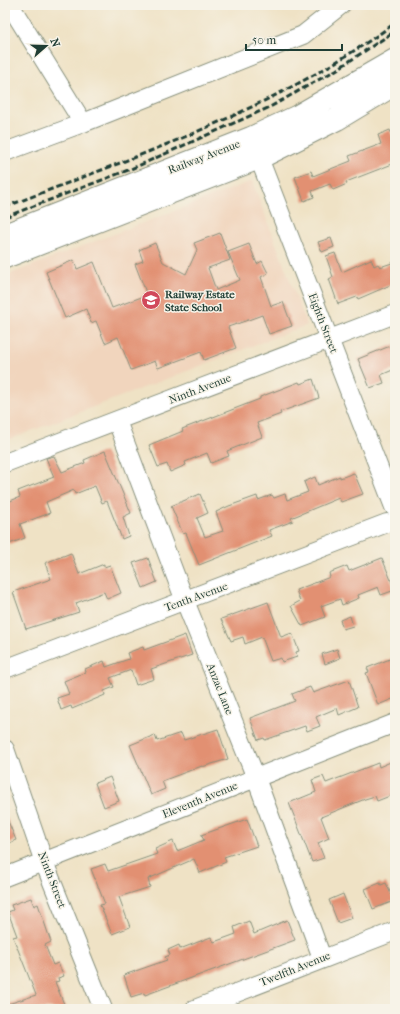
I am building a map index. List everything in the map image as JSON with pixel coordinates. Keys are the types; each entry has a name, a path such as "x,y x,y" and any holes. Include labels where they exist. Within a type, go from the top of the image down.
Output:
{"main road":[{"name":"Railway Avenue","path":"5,257 255,148 298,116 395,60"},
{"name":"Railway Avenue","path":"5,235 337,119 395,84"}],"street":[{"path":"10,5 83,123"},
{"path":"5,152 83,123 303,35 341,5"},
{"name":"Eighth Street","path":"255,148 330,340 393,517"},
{"name":"Ninth Avenue","path":"5,464 395,314"},
{"name":"Anzac Lane","path":"117,421 185,601 256,778 322,958"},
{"name":"Tenth Avenue","path":"5,669 185,601 393,517"},
{"name":"Eleventh Avenue","path":"5,877 395,723"},
{"name":"Ninth Street","path":"5,749 44,862 103,1009"},
{"name":"Twelfth Avenue","path":"195,1009 322,958 395,931"}],"shaded area":[{"name":"Railway Estate State School","path":"252,181 307,325 5,441 5,276"}],"building":[{"path":"390,130 395,142 395,163 346,182 347,184 333,190 330,184 312,191 314,197 304,201 295,177 311,171 313,176 351,161 349,156 381,144 378,135"},
{"path":"220,233 230,260 208,268 216,290 240,280 228,252 249,244 257,264 262,261 268,273 261,277 271,306 283,302 292,326 269,334 262,315 228,327 236,348 204,360 201,352 158,368 155,361 131,370 118,337 105,343 96,321 91,323 86,309 65,318 46,272 74,260 77,269 94,262 112,308 147,295 135,264 143,261 139,250 155,243 163,262 186,274 197,250 194,243"},
{"path":"331,238 334,247 322,252 318,242"},
{"path":"335,253 342,272 371,259 374,266 378,264 380,267 395,262 395,283 358,299 357,297 338,304 329,279 333,277 326,256"},
{"path":"395,344 395,369 381,375 384,383 370,388 358,359"},
{"path":"313,379 319,398 280,412 281,414 257,423 262,437 227,451 229,456 211,463 207,453 185,462 186,465 170,472 167,464 158,467 149,445 183,431 182,429 260,399 260,397 299,382 300,384"},
{"path":"105,451 131,513 123,517 129,536 122,539 107,501 102,503 95,486 75,494 74,490 46,502 50,513 20,524 25,538 9,544 5,532 5,503 20,497 18,491 54,477 46,458 54,456 62,472 85,463 84,460"},
{"path":"354,473 363,494 341,502 339,498 291,518 293,521 269,530 272,536 199,565 186,533 183,534 171,506 200,494 208,513 197,518 205,537 223,531 216,512 229,506 257,496 258,500 272,495 274,498 285,494 287,500 308,492 304,482 315,477 318,485 340,476 340,478"},
{"path":"71,553 79,574 104,564 104,567 110,565 121,593 107,599 104,592 76,603 79,612 26,629 13,592 51,579 45,563"},
{"path":"148,558 157,582 143,588 133,563"},
{"path":"382,558 395,590 381,595 378,587 358,595 359,598 342,605 340,599 321,606 325,617 302,626 291,606 300,601 296,590 330,577 329,573 347,566 349,571"},
{"path":"268,602 281,637 292,633 299,651 296,652 297,657 282,662 281,658 271,661 262,637 245,644 243,637 231,641 221,619"},
{"path":"350,616 353,626 343,629 340,620"},
{"path":"185,635 192,655 151,669 154,679 136,685 131,670 110,678 114,687 104,691 105,695 72,709 71,706 61,710 57,698 69,694 64,681 86,672 85,669 104,661 106,667 129,659 127,653 143,647 144,650"},
{"path":"337,649 340,658 325,664 322,654"},
{"path":"395,657 395,698 378,705 366,673 369,672 367,668"},
{"path":"349,680 358,707 339,715 337,708 316,717 320,726 307,731 305,726 265,740 264,738 258,740 250,718 295,701 292,694 310,687 313,693"},
{"path":"218,729 228,759 202,766 162,781 165,789 151,795 130,745 155,735 157,741 181,733 184,740"},
{"path":"395,760 395,794 377,801 375,796 365,799 321,817 329,838 318,843 324,858 312,862 289,803 316,792 312,780 323,776 326,783 378,763 379,767"},
{"path":"110,777 119,801 104,807 95,783"},
{"path":"5,814 16,840 5,845"},
{"path":"247,819 257,846 224,857 226,862 200,873 194,859 148,879 150,887 119,897 130,927 112,934 100,905 105,904 91,869 105,864 108,871 157,854 155,849 173,841 177,851 204,840 201,835"},
{"path":"380,883 381,885 386,883 394,901 373,909 365,889"},
{"path":"343,894 352,918 338,923 329,900"},
{"path":"31,898 34,906 38,904 51,942 45,945 53,965 58,963 64,976 58,978 59,981 55,982 66,1009 5,1009 5,1005 36,995 13,937 17,936 8,912 13,910 11,905"},
{"path":"287,920 295,940 145,995 144,993 131,997 124,975 167,960 165,957 170,955 168,950 179,945 180,949 211,937 214,942 236,934 234,927 249,921 254,934"}],"railway":[{"path":"5,207 156,149 255,105 303,81 350,53 395,23"},
{"path":"5,217 131,169 270,107 336,70 395,31"}],"place":[{"name":"Railway Estate State School","path":"151,300"}]}
